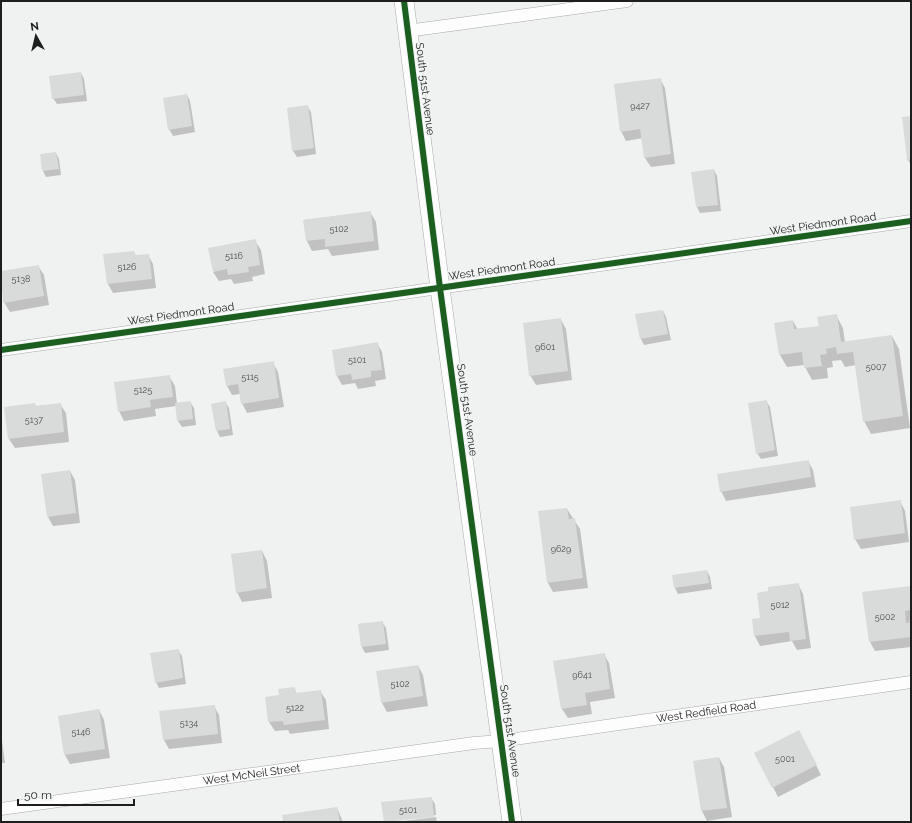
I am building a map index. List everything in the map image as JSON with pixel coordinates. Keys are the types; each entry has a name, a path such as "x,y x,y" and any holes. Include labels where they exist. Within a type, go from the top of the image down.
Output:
{"main road":[{"name":"South 51st Avenue","path":"404,1 440,288 512,822"}],"street":[{"path":"407,31 627,1"},
{"name":"West Piedmont Road","path":"1,350 911,221"},
{"name":"West Redfield Road","path":"501,741 911,682"},
{"name":"West McNeil Street","path":"1,809 474,743 501,741"}],"building":[{"path":"81,72 84,95 52,99 49,76"},
{"path":"661,78 671,154 644,158 640,129 620,132 614,84"},
{"path":"187,94 192,126 168,130 163,98"},
{"path":"308,105 314,148 292,151 287,108"},
{"path":"911,116 911,159 907,160 902,117"},
{"path":"56,152 59,169 42,171 40,154"},
{"path":"714,169 718,205 696,207 691,172"},
{"path":"371,211 374,241 325,247 325,239 306,241 303,220"},
{"path":"256,239 260,265 248,267 249,272 228,275 227,269 213,272 208,248"},
{"path":"134,251 135,255 149,254 152,279 107,284 103,254"},
{"path":"39,265 44,296 3,303 1,271"},
{"path":"663,310 668,334 640,339 635,314"},
{"path":"837,314 841,342 892,335 903,416 863,422 853,352 837,354 836,347 826,349 827,354 820,355 822,366 804,368 802,352 779,355 774,323 793,320 794,329 819,326 817,317"},
{"path":"561,318 568,371 529,376 523,323"},
{"path":"378,342 382,370 371,371 371,377 352,380 351,374 336,376 332,350"},
{"path":"274,361 279,398 241,404 238,384 226,386 223,369"},
{"path":"170,375 173,397 150,400 151,407 118,412 114,382"},
{"path":"767,400 775,450 756,454 748,403"},
{"path":"191,401 193,419 177,421 175,403"},
{"path":"226,401 230,429 216,431 211,404"},
{"path":"35,403 36,406 61,403 64,432 8,439 4,407"},
{"path":"809,460 811,477 720,492 717,474"},
{"path":"70,470 76,513 47,517 41,474"},
{"path":"901,500 905,533 854,540 850,507"},
{"path":"567,508 569,519 575,518 583,578 547,583 538,511"},
{"path":"262,550 267,588 236,593 231,554"},
{"path":"707,570 709,583 674,588 672,575"},
{"path":"799,583 806,639 790,641 789,632 754,636 752,619 760,618 757,593 768,591 768,587"},
{"path":"911,586 911,610 905,611 906,623 911,622 911,637 869,642 862,592"},
{"path":"383,621 386,644 361,647 358,624"},
{"path":"179,649 183,678 155,683 150,653"},
{"path":"605,653 610,689 585,693 587,705 561,709 553,661"},
{"path":"418,665 423,696 381,703 376,671"},
{"path":"295,687 296,693 321,690 325,720 284,725 283,721 268,722 265,697 279,695 278,689"},
{"path":"215,705 218,734 163,740 159,711"},
{"path":"99,709 105,749 64,755 58,716"},
{"path":"799,730 817,765 772,788 754,753"},
{"path":"719,757 727,808 701,811 693,761"},
{"path":"432,797 434,817 384,822 381,802"},
{"path":"337,807 340,822 283,822 282,815"}],"cycle path":[{"path":"404,1 440,288 512,822"},
{"path":"1,350 911,221"}]}
